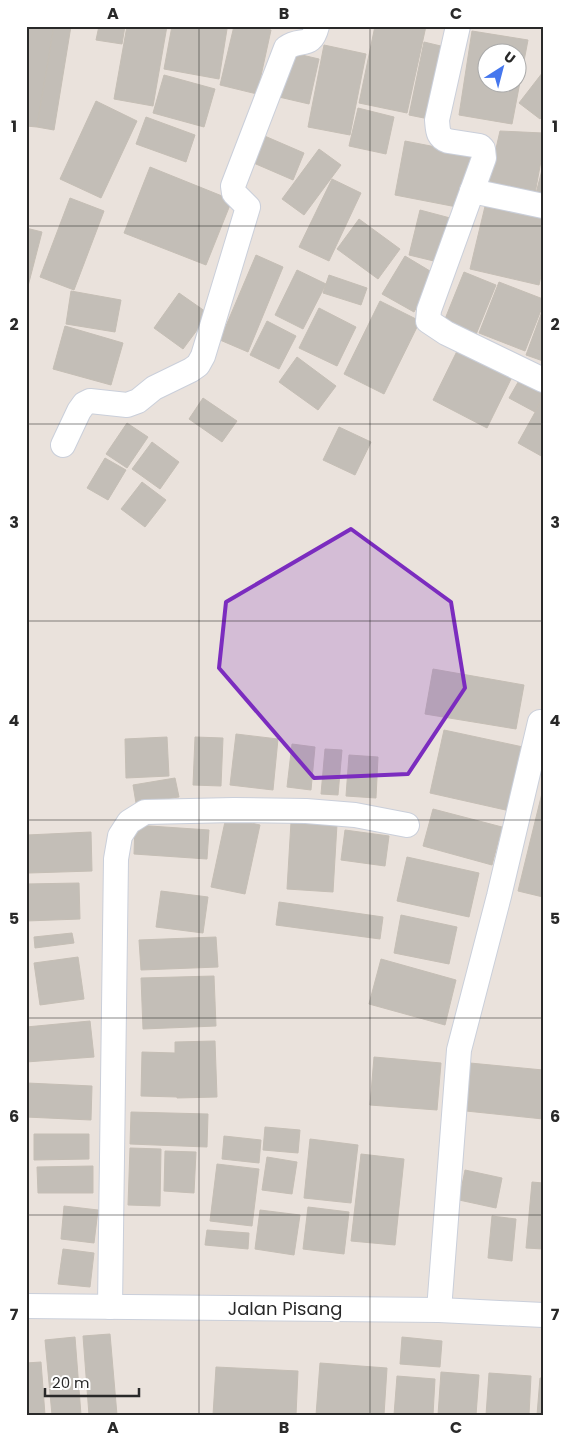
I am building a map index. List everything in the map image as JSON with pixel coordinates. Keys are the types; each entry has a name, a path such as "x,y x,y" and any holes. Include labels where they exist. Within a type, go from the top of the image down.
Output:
{"street":[{"path":"63,445 84,404 90,401 127,405 138,401 154,388 191,370 203,356 248,207 234,193 232,186 286,48 292,44 308,42 315,36 317,26"},
{"path":"458,26 437,120 439,134 443,139 480,146 483,149 484,158 428,310 428,321 446,333 543,380"},
{"path":"472,191 543,206"},
{"path":"439,1310 459,1050 499,896 540,722"},
{"path":"110,1307 116,859 120,836 129,822 145,812 306,811 355,814 407,825"},
{"name":"Jalan Pisang","path":"26,1306 439,1310 543,1315"}],"highlighted area":[{"path":"351,529 451,602 465,688 408,774 314,778 219,668 226,602"}],"building":[{"path":"26,26 54,26 37,127 26,126"},
{"path":"54,26 71,26 54,130 37,127"},
{"path":"99,26 125,26 122,44 96,40"},
{"path":"127,26 167,26 153,106 114,99"},
{"path":"172,26 215,26 227,29 219,79 164,69"},
{"path":"234,26 255,26 271,30 257,94 220,85"},
{"path":"375,26 426,26 407,113 359,103"},
{"path":"472,31 528,40 526,50 526,42 476,42 476,92 518,92 512,124 459,115"},
{"path":"424,42 445,47 429,119 409,115"},
{"path":"324,45 366,54 350,135 308,127"},
{"path":"289,52 319,59 309,104 279,97"},
{"path":"543,72 543,116 540,119 519,103"},
{"path":"164,75 215,89 204,127 153,113"},
{"path":"96,101 137,121 101,198 60,179"},
{"path":"358,108 394,117 386,154 349,146"},
{"path":"146,117 195,135 186,162 136,144"},
{"path":"500,131 543,133 543,150 534,199 487,188"},
{"path":"260,134 304,153 293,180 249,161"},
{"path":"405,141 472,154 462,208 395,195"},
{"path":"319,149 341,165 304,215 282,199"},
{"path":"543,166 543,204 534,201"},
{"path":"150,167 232,200 206,265 124,233"},
{"path":"332,179 361,193 329,261 299,247"},
{"path":"70,198 104,211 74,290 40,277"},
{"path":"487,198 543,211 543,267 539,285 470,269"},
{"path":"420,210 454,219 442,263 409,255"},
{"path":"359,219 400,249 378,279 337,249"},
{"path":"26,228 42,232 34,263 26,261"},
{"path":"256,255 283,267 248,352 220,340"},
{"path":"405,256 435,274 414,312 382,294"},
{"path":"26,261 34,263 27,290 26,290"},
{"path":"297,270 326,284 303,329 275,315"},
{"path":"464,272 496,285 475,337 443,324"},
{"path":"329,275 367,288 361,305 323,293"},
{"path":"499,282 543,299 543,305 525,351 479,333"},
{"path":"71,291 121,300 115,332 66,324"},
{"path":"179,293 209,314 183,349 154,328"},
{"path":"380,301 420,321 384,394 344,374"},
{"path":"319,308 356,327 337,366 299,348"},
{"path":"543,309 543,361 526,355"},
{"path":"267,321 296,336 279,369 250,355"},
{"path":"65,326 123,343 111,385 53,369"},
{"path":"460,345 514,373 487,428 433,400"},
{"path":"297,357 336,386 318,410 279,382"},
{"path":"521,377 543,390 543,398 535,412 509,398"},
{"path":"203,398 237,421 222,442 189,419"},
{"path":"543,398 543,457 518,443"},
{"path":"127,423 148,437 127,468 106,454"},
{"path":"339,427 371,442 355,475 323,460"},
{"path":"152,442 179,462 160,489 132,469"},
{"path":"105,458 126,470 108,500 87,488"},
{"path":"142,482 166,500 145,527 121,509"},
{"path":"433,669 524,685 516,729 425,714"},
{"path":"444,730 523,747 510,811 430,793"},
{"path":"236,734 278,739 273,790 230,785"},
{"path":"167,737 169,776 126,778 125,739"},
{"path":"195,737 223,738 221,786 193,785"},
{"path":"292,744 315,747 311,790 287,787"},
{"path":"325,749 342,750 338,795 321,794"},
{"path":"349,755 378,757 376,798 346,796"},
{"path":"175,778 179,797 136,803 133,785"},
{"path":"543,789 543,897 518,891"},
{"path":"433,809 502,827 492,865 423,846"},
{"path":"226,817 260,825 245,894 211,887"},
{"path":"291,822 337,824 333,892 287,889"},
{"path":"135,825 209,830 207,859 134,854"},
{"path":"345,830 389,836 385,866 341,860"},
{"path":"91,832 92,871 29,873 27,835"},
{"path":"407,857 479,873 469,917 397,901"},
{"path":"79,883 80,919 26,921 26,884"},
{"path":"161,891 208,897 203,933 156,927"},
{"path":"279,902 383,917 380,939 276,925"},
{"path":"401,915 457,927 449,964 394,953"},
{"path":"72,933 74,943 35,948 34,937"},
{"path":"216,937 218,967 141,970 139,940"},
{"path":"78,957 84,999 40,1005 34,963"},
{"path":"381,959 456,980 445,1025 369,1004"},
{"path":"214,976 216,1026 143,1029 141,978"},
{"path":"90,1021 94,1057 26,1062 26,1027"},
{"path":"215,1041 217,1097 177,1098 141,1096 142,1052 175,1053 175,1042"},
{"path":"374,1057 441,1063 437,1110 370,1105"},
{"path":"470,1063 543,1070 543,1119 466,1111"},
{"path":"27,1083 92,1086 91,1120 26,1117"},
{"path":"131,1112 208,1114 207,1147 130,1144"},
{"path":"265,1127 300,1130 298,1153 263,1150"},
{"path":"34,1134 89,1134 89,1159 34,1160"},
{"path":"224,1136 261,1140 259,1163 222,1159"},
{"path":"310,1139 358,1145 351,1203 304,1198"},
{"path":"130,1148 161,1149 160,1206 128,1205"},
{"path":"165,1151 196,1152 194,1193 164,1191"},
{"path":"361,1154 404,1159 395,1245 351,1241"},
{"path":"267,1157 297,1162 292,1194 262,1190"},
{"path":"217,1164 259,1169 252,1226 210,1221"},
{"path":"93,1166 93,1193 38,1193 37,1167"},
{"path":"465,1170 502,1178 496,1208 459,1200"},
{"path":"532,1182 543,1183 543,1249 526,1248"},
{"path":"64,1206 98,1210 94,1243 61,1239"},
{"path":"308,1207 349,1212 344,1254 303,1249"},
{"path":"260,1210 300,1215 294,1255 255,1249"},
{"path":"492,1216 516,1219 512,1261 488,1258"},
{"path":"207,1230 249,1233 248,1249 205,1245"},
{"path":"63,1249 94,1253 90,1287 58,1284"},
{"path":"110,1334 117,1415 89,1415 83,1336"},
{"path":"75,1337 81,1415 52,1415 45,1340"},
{"path":"402,1337 442,1341 440,1367 400,1364"},
{"path":"41,1362 45,1415 26,1415 26,1363"},
{"path":"320,1363 387,1368 384,1415 316,1415"},
{"path":"216,1367 298,1371 296,1415 213,1415"},
{"path":"441,1372 479,1375 476,1415 438,1415"},
{"path":"489,1373 531,1376 529,1415 486,1415"},
{"path":"397,1376 435,1379 433,1415 394,1415"},
{"path":"540,1378 543,1378 543,1415 537,1415"}]}
